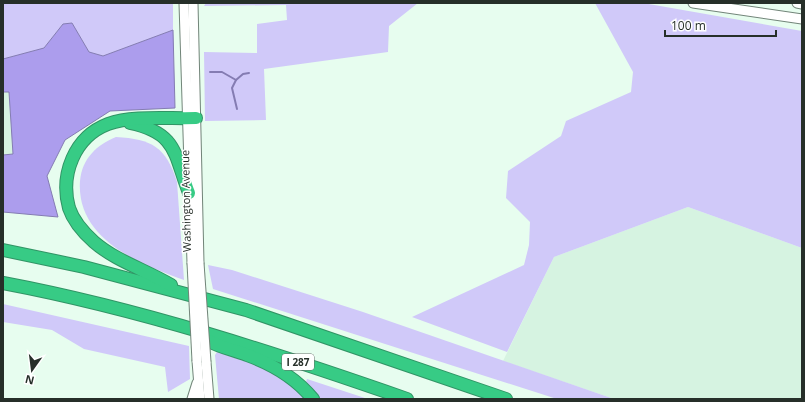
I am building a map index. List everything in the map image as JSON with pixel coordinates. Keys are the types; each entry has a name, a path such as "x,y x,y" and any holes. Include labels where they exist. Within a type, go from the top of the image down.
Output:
{"highway":[{"path":"181,292 155,276 104,250 83,231 69,209 66,183 68,168 73,156 81,144 96,131 108,124 138,119 191,118"},
{"path":"122,122 140,125 152,130 171,145 181,165 189,193"},
{"path":"3,250 84,267 181,292 311,331 506,399"},
{"name":"I 287","path":"3,283 125,310 189,328 243,344 407,399"},
{"path":"189,328 214,344 248,355 280,370 300,384 313,399"}],"main road":[{"name":"Washington Avenue","path":"193,3 194,56 189,193 201,362 209,399"},
{"path":"194,56 200,3"},
{"path":"694,3 802,20"},
{"path":"797,3 802,4"},
{"name":"Washington Avenue","path":"183,5 191,118 195,263"},
{"name":"Washington Avenue","path":"200,399 199,376 201,362"},
{"path":"192,399 199,376"}],"shaded area":[{"path":"3,3 173,3 173,30 103,56 89,52 72,23 63,24 44,48 3,59"},
{"path":"206,3 418,3 389,26 388,52 264,69 266,120 205,121 204,52 257,53 257,24 287,20 286,5 204,6"},
{"path":"595,3 643,3 802,31 802,248 688,207 554,257 507,352 412,317 524,265 529,245 530,222 506,198 508,171 561,136 566,121 631,92 633,72"},
{"path":"72,23 89,52 103,56 173,30 175,108 110,111 65,140 47,176 58,217 3,212 3,155 13,154 9,92 3,92 3,59 44,48 63,24"},
{"path":"3,92 9,92 13,154 3,155"},
{"path":"116,137 139,140 156,147 168,160 173,170 177,182 184,280 166,274 130,257 99,234 88,219 81,201 81,173 87,159 92,153 109,140"},
{"path":"688,207 802,248 802,399 614,399 503,361 554,257"},
{"path":"208,265 232,270 363,312 614,399 557,399 213,289"},
{"path":"3,304 189,346 190,379 168,392 165,367 84,349 52,330 3,322"},
{"path":"217,352 243,360 275,375 306,399 219,399 215,355"},
{"path":"307,379 368,399 317,399 306,382"}],"waterway":[{"path":"210,72 222,72 236,80 243,74 249,73"},
{"path":"236,80 232,88 237,109"}]}
